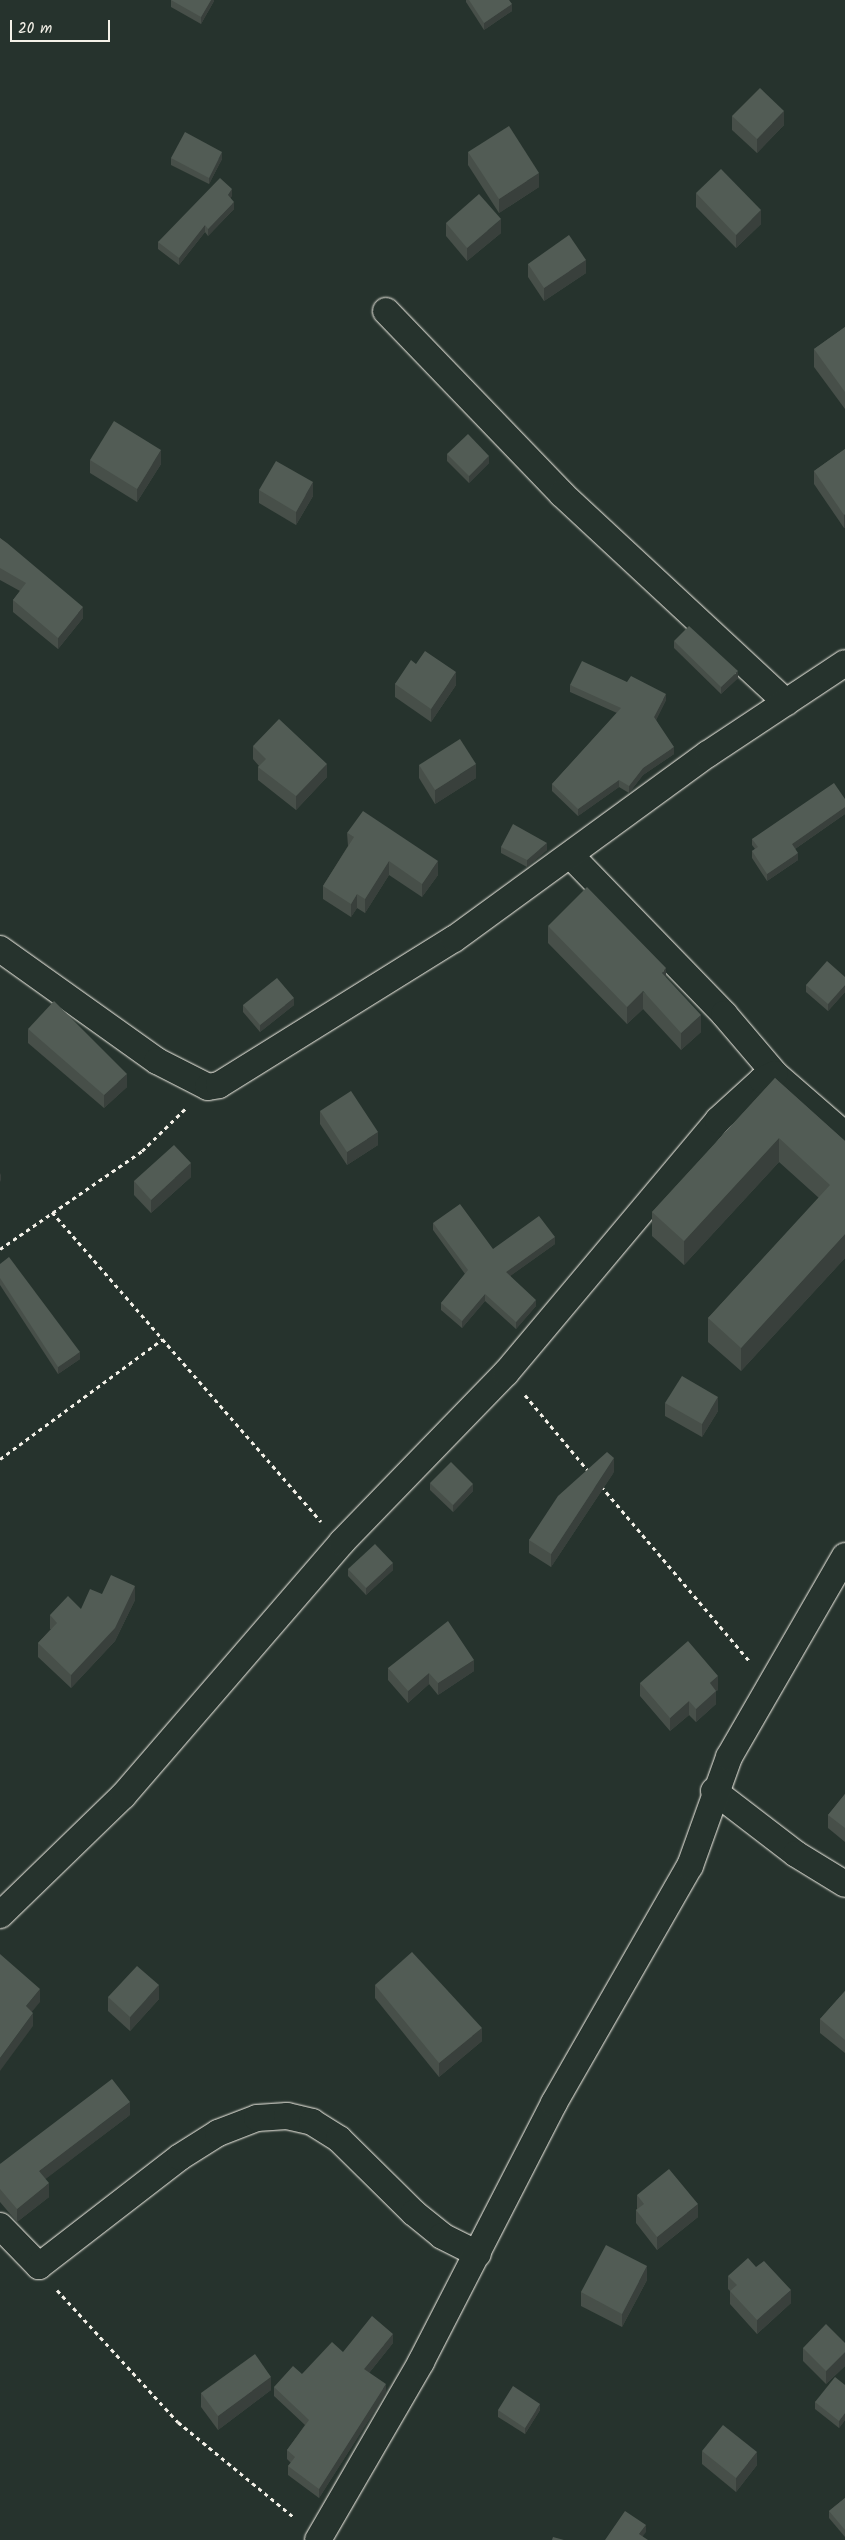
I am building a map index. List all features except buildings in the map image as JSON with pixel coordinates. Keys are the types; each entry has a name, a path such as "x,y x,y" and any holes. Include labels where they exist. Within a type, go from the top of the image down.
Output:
{"street":[{"path":"386,312 562,494 786,702"},
{"path":"0,949 150,1056 208,1087 229,1079 454,939 572,857 708,754 845,663"},
{"path":"572,857 775,1074 845,1134"},
{"path":"0,1915 123,1796 342,1542 506,1373 718,1120 762,1080 775,1074"},
{"path":"319,2538 478,2254 559,2095 690,1866 714,1790 768,1683 845,1556"},
{"path":"714,1790 796,1854 845,1884"},
{"path":"0,2226 39,2266 180,2156 218,2133 257,2118 287,2116 312,2122 339,2139 414,2213 442,2236 478,2254"}],"path":[{"path":"0,1249 142,1151 208,1087"},
{"path":"52,1212 163,1338 305,1506 342,1542"},
{"path":"0,1458 163,1338"},
{"path":"506,1373 768,1683"},
{"path":"39,2266 72,2310 178,2422 270,2501 319,2538"}]}
